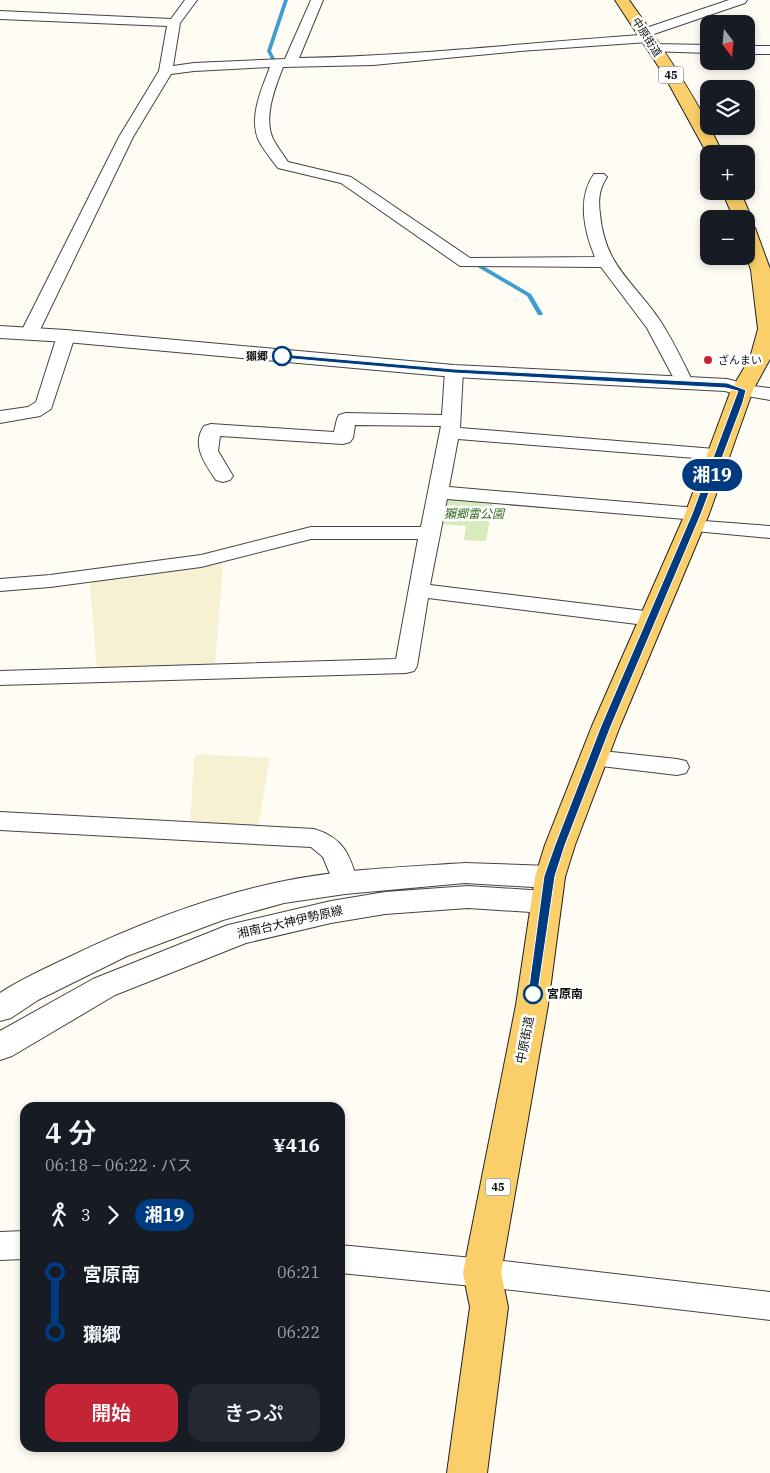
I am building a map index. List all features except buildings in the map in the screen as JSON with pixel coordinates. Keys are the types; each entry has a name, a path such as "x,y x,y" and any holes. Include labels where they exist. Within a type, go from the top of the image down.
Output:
{"main road":[{"name":"中原街道","path":"622,0 649,40 704,130 711,145"},
{"name":"中原街道","path":"467,1473 489,1307 482,1273 532,1005 548,889 593,758 694,520 720,454 742,390 760,358 768,329 766,270 755,247"}],"street":[{"path":"57,16 59,0"},
{"path":"29,334 126,137 166,71 174,23 191,0"},
{"path":"317,0 267,94 263,114 264,135 283,165 346,180 466,264 604,262"},
{"path":"649,40 741,0"},
{"path":"0,15 57,16 174,23"},
{"path":"166,71 194,67 373,61 520,47 649,40 700,48"},
{"path":"755,50 770,50"},
{"path":"599,177 591,188 592,228 604,262 651,321 686,384"},
{"path":"0,332 66,336 454,371 727,385 742,390 770,394"},
{"path":"0,417 33,412 44,405 66,336"},
{"path":"0,678 406,666 418,590 451,427 454,371"},
{"path":"223,476 208,451 211,430 343,438 346,418 720,454"},
{"path":"438,492 694,520 770,532"},
{"path":"0,585 42,582 200,561 311,533 429,533"},
{"path":"418,590 653,619"},
{"path":"593,758 677,766"},
{"path":"0,821 314,838 324,841 332,847 338,858 344,883"},
{"path":"0,1009 27,991 116,948 214,911 284,892 344,883 465,873 548,889"},
{"name":"湘南台大神伊勢原線","path":"0,1047 104,987 239,933 331,912 386,903 548,889"},
{"path":"0,1246 20,1245"},
{"path":"345,1259 770,1306"}],"shaded area":[{"path":"220,561 223,568 215,663 212,665 97,670 90,585 93,580 181,570"},
{"path":"197,754 270,758 258,826 190,824 194,759"}],"green space":[{"name":"獺郷雷公園","path":"454,499 493,502 486,541 464,540 466,526 439,524 443,502"}],"waterway":[{"path":"273,59 269,51 286,0"},
{"path":"471,261 529,295 540,314"}],"bus line":[{"name":"湘19","path":"282,356 454,371 727,385 742,390 740,402 696,514 606,726 560,845 550,876 533,994"}],"place":[{"name":"獺郷","path":"282,356"},
{"name":"ざんまい","path":"708,360"},
{"name":"宮原南","path":"533,994"}]}
